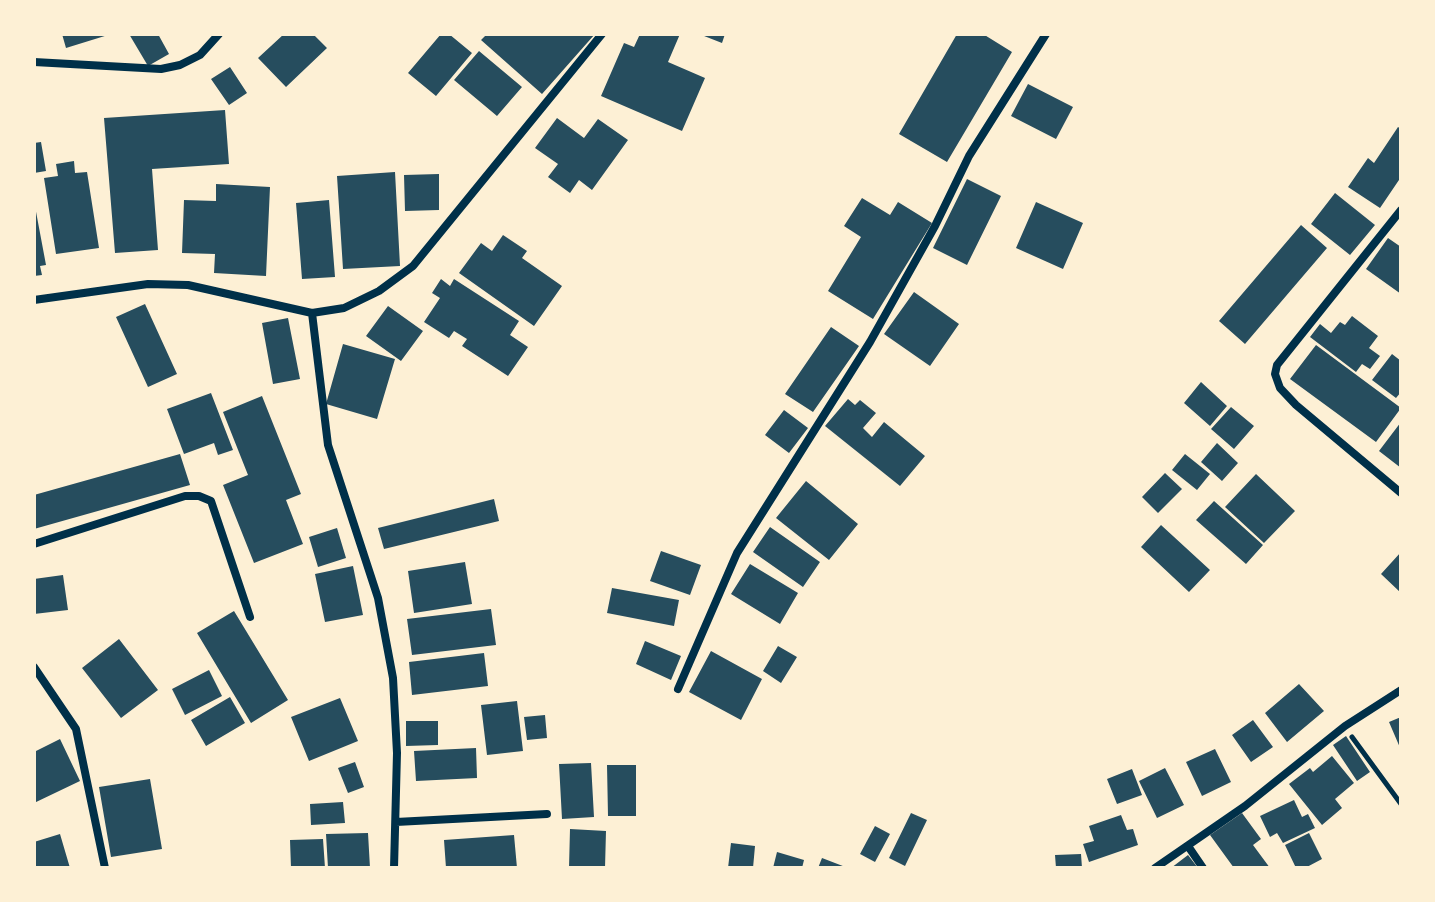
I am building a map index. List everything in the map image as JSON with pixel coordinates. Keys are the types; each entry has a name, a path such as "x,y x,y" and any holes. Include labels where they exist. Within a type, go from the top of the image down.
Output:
{"street":[{"path":"34,62 161,69 180,65 200,55 219,34"},
{"path":"34,300 148,284 188,285 312,313 344,308 379,291 413,266 602,34"},
{"path":"678,689 737,553 870,342 935,226 969,156 1046,34"},
{"path":"1401,210 1277,365 1275,374 1280,388 1351,453 1401,493"},
{"path":"312,313 328,445 378,598 393,678 397,738 394,868"},
{"path":"34,544 185,496 199,496 211,501 250,617"},
{"path":"34,667 76,729 105,868"},
{"path":"1155,868 1245,806 1345,726 1401,690"},
{"path":"396,822 547,814"},
{"path":"1188,846 1203,868"}],"path":[{"path":"1345,726 1401,804"}],"building":[{"path":"62,34 108,34 108,35 66,48"},
{"path":"129,34 158,34 169,54 148,66"},
{"path":"284,34 313,34 327,48 286,87 258,58"},
{"path":"441,34 449,34 472,53 436,96 408,73"},
{"path":"487,34 595,34 542,94 481,40"},
{"path":"640,34 680,34 668,62 705,78 682,131 601,96 624,43 634,47"},
{"path":"699,34 725,34 722,43"},
{"path":"957,34 983,34 1012,52 947,162 899,134"},
{"path":"479,51 522,87 497,116 454,80"},
{"path":"230,67 247,93 229,105 211,79"},
{"path":"1028,84 1073,107 1056,139 1011,116"},
{"path":"225,110 229,164 152,169 158,250 115,253 104,118"},
{"path":"557,118 584,138 598,119 628,140 592,190 579,180 570,193 548,177 558,164 535,148"},
{"path":"1398,127 1401,129 1401,177 1380,208 1348,187 1368,158 1374,163"},
{"path":"41,142 46,171 34,173 34,143"},
{"path":"74,161 75,173 87,172 99,248 56,254 44,178 58,176 56,164"},
{"path":"395,172 400,266 343,269 337,176"},
{"path":"439,174 439,210 405,211 404,175"},
{"path":"967,179 1001,196 967,265 933,248"},
{"path":"216,184 270,187 266,276 214,273 215,254 182,253 184,200 216,201"},
{"path":"1335,193 1375,225 1350,255 1311,224"},
{"path":"862,198 890,215 898,202 932,223 873,319 828,291 861,237 844,226"},
{"path":"329,200 335,277 302,279 296,203"},
{"path":"34,201 46,265 40,266 42,275 34,276"},
{"path":"1036,202 1083,223 1063,269 1016,248"},
{"path":"1301,225 1327,248 1245,344 1219,321"},
{"path":"503,235 527,251 522,258 562,286 534,326 459,273 481,243 492,251"},
{"path":"1388,238 1401,247 1401,294 1366,269"},
{"path":"441,279 450,286 454,279 519,321 510,335 528,347 508,376 462,346 467,339 454,331 449,338 424,322 440,298 432,293"},
{"path":"914,292 959,324 930,366 884,334"},
{"path":"145,304 177,374 148,387 116,317"},
{"path":"388,306 423,331 401,361 366,336"},
{"path":"1352,316 1378,336 1369,348 1380,356 1370,369 1362,364 1356,372 1310,337 1320,324 1331,333 1340,322 1345,325"},
{"path":"288,318 300,379 273,384 262,323"},
{"path":"831,327 859,346 813,412 785,394"},
{"path":"343,344 395,359 377,419 326,404"},
{"path":"1316,345 1401,408 1376,442 1290,379"},
{"path":"1392,354 1401,361 1401,392 1396,398 1372,380"},
{"path":"1201,382 1227,406 1210,426 1184,403"},
{"path":"211,393 233,450 218,455 214,443 184,454 167,409"},
{"path":"262,396 301,494 286,500 303,544 254,563 223,485 248,475 223,412"},
{"path":"848,399 855,405 860,400 876,413 863,428 872,437 884,422 925,456 900,486 825,426"},
{"path":"1231,407 1254,426 1234,449 1211,429"},
{"path":"784,410 808,428 789,453 765,435"},
{"path":"1401,422 1401,468 1379,451"},
{"path":"1217,443 1238,463 1222,481 1201,462"},
{"path":"180,454 190,485 34,529 34,495"},
{"path":"1185,454 1210,474 1197,490 1172,470"},
{"path":"1165,473 1182,489 1158,513 1142,497"},
{"path":"1256,474 1295,511 1264,543 1225,507"},
{"path":"806,481 858,524 829,560 776,518"},
{"path":"494,499 499,521 384,549 378,528"},
{"path":"1214,501 1263,545 1246,564 1196,520"},
{"path":"1161,525 1210,570 1189,592 1141,547"},
{"path":"770,527 820,562 803,587 753,552"},
{"path":"337,528 346,558 318,567 309,537"},
{"path":"661,551 701,565 690,595 650,581"},
{"path":"1401,552 1401,593 1381,574"},
{"path":"465,562 472,604 414,613 408,571"},
{"path":"750,564 798,593 780,624 731,594"},
{"path":"353,566 363,615 325,622 315,574"},
{"path":"63,575 68,610 34,614 34,579"},
{"path":"612,588 679,600 674,626 607,613"},
{"path":"491,609 496,645 412,655 407,619"},
{"path":"234,611 288,700 251,723 197,633"},
{"path":"119,639 158,690 121,718 82,668"},
{"path":"645,641 681,656 671,680 636,664"},
{"path":"778,646 797,657 781,683 763,671"},
{"path":"711,651 762,679 741,720 689,692"},
{"path":"484,653 488,686 412,695 409,662"},
{"path":"209,670 222,696 185,715 172,689"},
{"path":"1299,684 1324,711 1287,742 1265,713"},
{"path":"230,697 245,723 206,746 191,720"},
{"path":"340,698 358,741 309,761 291,717"},
{"path":"517,701 523,751 487,755 481,705"},
{"path":"545,715 547,738 527,740 524,717"},
{"path":"1401,717 1401,750 1389,722"},
{"path":"1253,720 1273,747 1251,762 1232,735"},
{"path":"406,721 438,721 438,745 406,746"},
{"path":"1346,736 1370,772 1357,781 1333,745"},
{"path":"60,739 80,781 34,803 34,752"},
{"path":"476,748 477,778 416,781 414,751"},
{"path":"1215,749 1231,782 1202,796 1186,762"},
{"path":"1332,756 1354,783 1335,799 1342,808 1322,825 1289,784 1310,768 1313,772"},
{"path":"355,762 364,787 348,793 338,768"},
{"path":"591,763 594,817 562,819 559,764"},
{"path":"607,765 636,765 636,816 608,816"},
{"path":"1165,768 1184,805 1157,818 1139,781"},
{"path":"1132,769 1142,795 1117,804 1107,779"},
{"path":"150,779 162,849 111,857 99,787"},
{"path":"1294,800 1302,817 1308,814 1315,828 1283,843 1277,833 1270,837 1260,816"},
{"path":"343,802 345,823 311,825 310,804"},
{"path":"911,813 927,820 905,866 889,858"},
{"path":"1242,813 1261,839 1253,845 1270,868 1234,868 1210,835"},
{"path":"1121,815 1127,830 1133,829 1138,845 1089,862 1083,844 1094,841 1089,826"},
{"path":"875,826 890,834 875,862 860,854"},
{"path":"570,829 606,831 605,868 569,868"},
{"path":"368,833 370,868 328,868 326,834"},
{"path":"1309,833 1322,859 1305,868 1296,868 1285,845"},
{"path":"60,834 70,868 34,868 34,842"},
{"path":"514,835 517,868 446,868 444,840"},
{"path":"323,839 325,868 291,868 290,840"},
{"path":"731,843 755,846 753,868 728,868"},
{"path":"777,852 804,860 802,868 773,868"},
{"path":"1081,854 1082,868 1056,868 1055,855"},
{"path":"1188,855 1198,868 1171,868"},
{"path":"822,858 848,868 818,868"}]}
